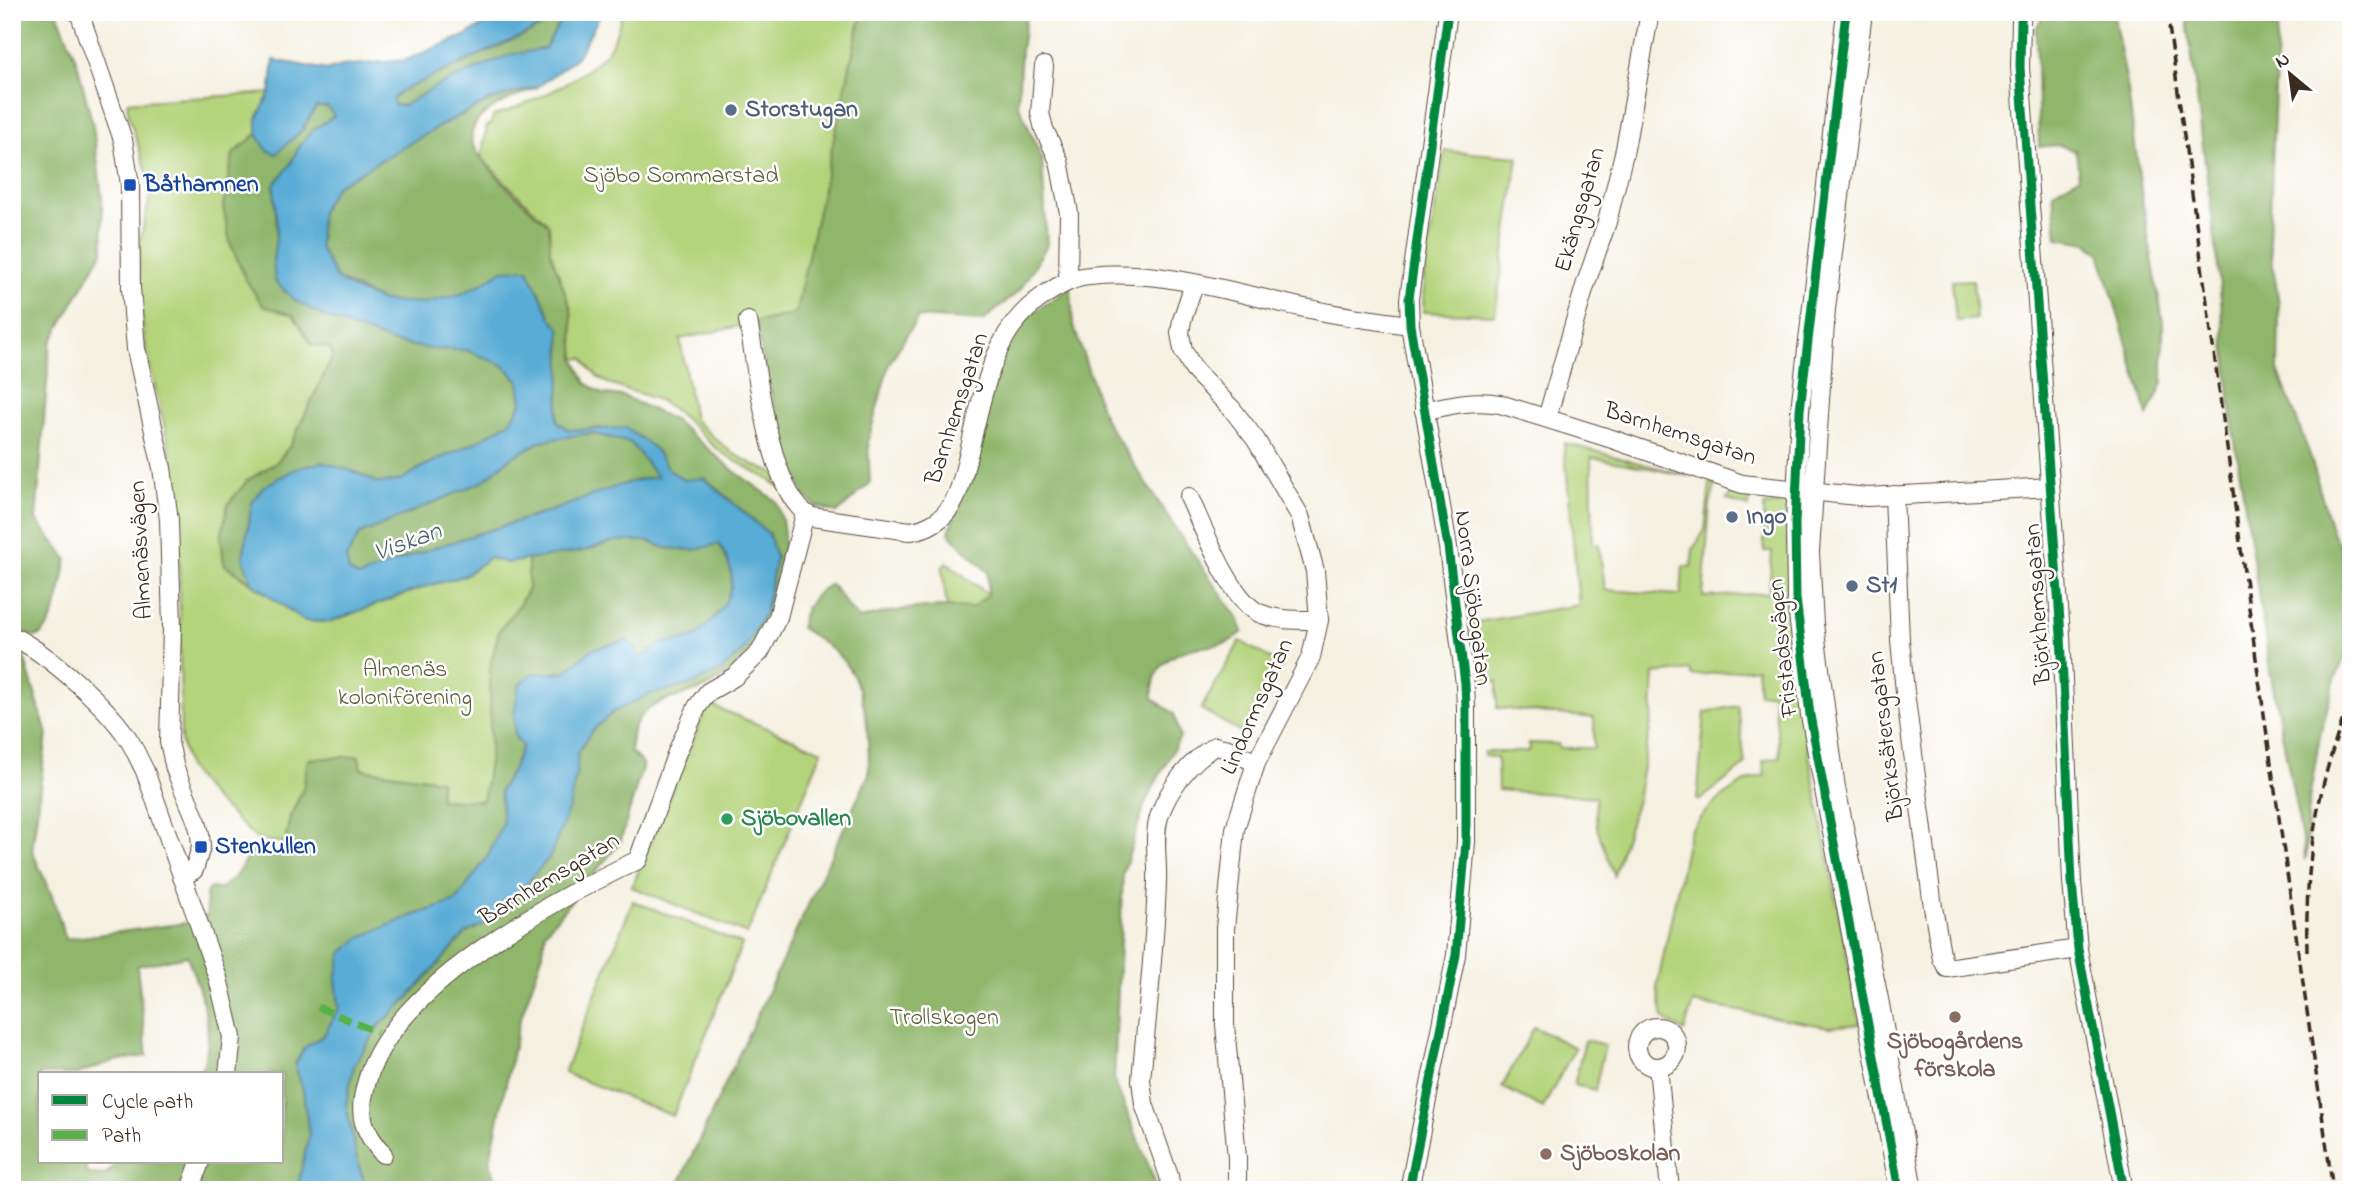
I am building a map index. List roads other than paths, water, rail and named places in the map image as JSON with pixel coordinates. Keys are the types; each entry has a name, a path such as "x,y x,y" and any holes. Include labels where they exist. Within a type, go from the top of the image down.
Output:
{"street":[{"name":"Almenäsvägen","path":"79,12 119,129 130,185 131,288 136,349 162,468 169,520 172,627 170,755 197,822 201,846 194,870 182,877"},
{"name":"Norra Sjöbogatan","path":"1409,1190 1456,955 1466,842 1465,684 1448,547 1410,325 1411,273 1429,165 1448,12"},
{"name":"Ekängsgatan","path":"1548,418 1585,286 1607,222 1625,149 1650,12"},
{"name":"Fristadsvägen","path":"1846,12 1806,353 1805,491 1814,624 1836,788 1880,1004 1913,1190"},
{"name":"Fristadsvägen","path":"1863,12 1805,491 1794,557 1796,598 1810,715 1899,1190"},
{"name":"Björkhemsgatan","path":"2023,12 2020,70 2061,635 2071,882 2078,949 2124,1190"},
{"path":"1044,66 1040,113 1044,129 1059,161 1069,213 1066,268 1068,281"},
{"name":"Barnhemsgatan","path":"383,1154 373,1142 364,1123 361,1108 371,1067 380,1048 396,1027 425,996 457,968 506,933 558,900 638,860 677,752 697,707 708,692 734,677 760,652 778,617 805,514 867,527 910,531 919,530 940,519 953,503 960,486 979,410 1000,346 1023,313 1038,300 1068,281 1089,276 1147,276 1246,294 1314,310 1410,325"},
{"name":"Lindormsgatan","path":"1194,285 1182,320 1180,334 1183,350 1194,370 1232,409 1256,440 1300,516 1315,571 1319,620 1311,657 1256,763 1235,829 1225,929 1225,1025 1237,1157 1237,1190"},
{"path":"748,321 768,434 793,502 805,514"},
{"name":"Barnhemsgatan","path":"1424,411 1487,401 1548,418 1742,484 1867,497 2050,487"},
{"name":"Björksätersgatan","path":"1894,495 1905,692 1942,959 1947,968 2078,949"},
{"path":"1189,497 1234,590 1245,604 1271,617 1319,620"},
{"path":"12,636 50,660 105,711 129,739 145,771 215,969 228,1015 232,1037 229,1072"},
{"path":"1171,1190 1169,1176 1144,1104 1141,1080 1157,881 1156,838 1159,817 1173,788 1199,755 1215,746 1228,749 1256,763"},
{"path":"1658,1067 1670,1190"},
{"path":"190,1190 199,1164"}],"water":[{"path":"507,12 550,12 545,24 532,31 401,91 393,99 394,105 403,106 435,87 509,55 545,48 566,12 602,12 577,57 539,86 491,100 336,186 321,211 319,246 336,278 353,289 382,301 424,303 461,294 502,270 528,269 551,318 560,328 561,371 557,421 569,430 626,428 654,448 669,470 684,480 704,478 769,534 776,558 765,612 745,649 722,670 694,684 650,694 613,712 592,731 578,752 569,808 550,857 495,919 466,933 379,1026 354,1066 346,1104 357,1160 367,1190 297,1190 309,1135 303,1090 295,1065 304,1048 324,1035 339,1008 336,979 342,953 360,937 456,901 488,856 503,822 500,790 513,769 522,746 515,737 514,715 519,685 533,673 564,673 592,649 628,640 640,656 647,655 658,646 696,636 719,611 730,593 729,565 719,544 694,550 666,548 648,541 615,541 583,551 507,563 489,558 464,576 427,586 329,622 305,621 252,582 243,558 252,503 263,487 295,469 322,462 355,472 378,483 399,481 510,422 522,403 519,381 503,365 466,350 432,349 392,342 327,318 294,300 275,281 273,261 277,230 274,185 313,130 334,116 328,107 316,107 301,131 276,154 267,150 257,134 257,119 270,93 274,60 328,70 342,66 406,60 464,36","holes":["591,433 631,443 657,477 617,486 551,511 430,549 359,577 349,571 346,558 360,534 482,482 510,458 541,441"]}],"railway":[{"path":"2167,12 2258,673 2333,1190"},
{"path":"2307,951 2308,885 2316,822 2330,761 2351,698"}],"place":[{"name":"Storstugan","path":"731,110"},
{"name":"Båthamnen","path":"130,185"},
{"name":"Ingo","path":"1732,517"},
{"name":"St1","path":"1852,586"},
{"name":"Sjöbovallen","path":"727,819"},
{"name":"Stenkullen","path":"201,847"},
{"name":"Sjöbogårdens förskola","path":"1955,1017"},
{"name":"Sjöboskolan","path":"1546,1154"}],"park label":[{"name":"Sjöbo Sommarstad","path":"681,176"},
{"name":"Almenäs koloniförening","path":"405,684"},
{"name":"Trollskogen","path":"944,1018"}],"water label":[{"name":"Viskan","path":"408,543"}]}
